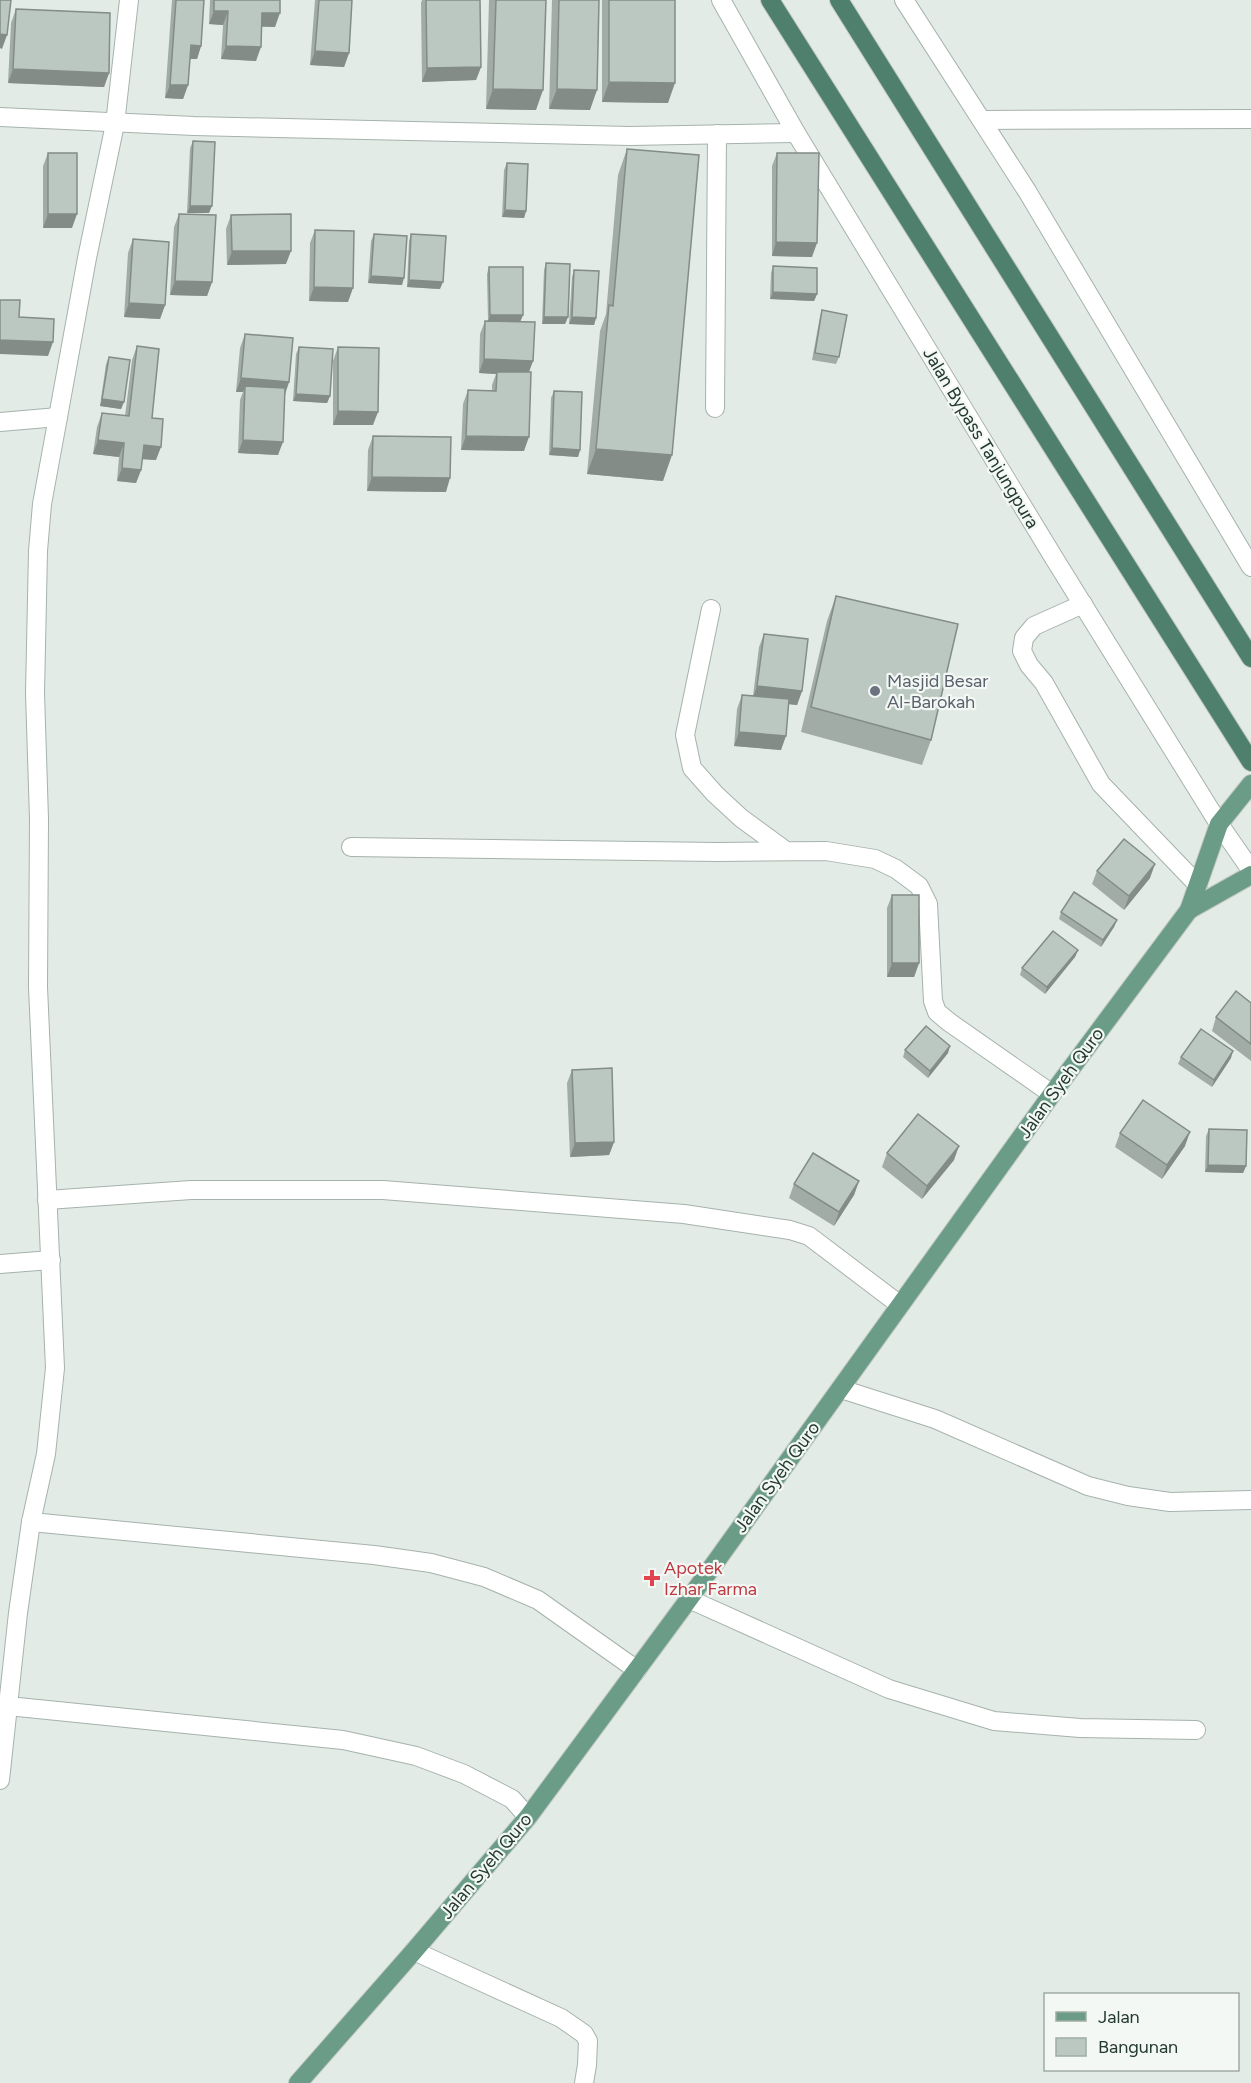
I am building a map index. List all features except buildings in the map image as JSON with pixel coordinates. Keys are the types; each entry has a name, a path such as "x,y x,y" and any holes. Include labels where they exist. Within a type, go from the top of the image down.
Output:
{"highway":[{"path":"770,0 1251,762"},
{"path":"839,0 1251,658"}],"main road":[{"name":"Jalan Syeh Quro","path":"298,2083 528,1817 689,1599 1052,1094 1189,910 1218,824 1251,784"},
{"name":"Jalan Syeh Quro","path":"1189,910 1251,875"}],"street":[{"path":"0,1780 31,1522 46,1454 55,1368 38,987 39,819 35,693 38,551 42,504 87,258 115,124 129,0"},
{"name":"Jalan Bypass Tanjungpura","path":"721,0 796,133 1218,824 1251,870"},
{"path":"904,0 1028,190 1251,567"},
{"path":"0,117 115,124 630,136 796,133"},
{"path":"982,120 1251,119"},
{"path":"715,408 717,134"},
{"path":"0,422 58,417"},
{"path":"1083,604 1034,626 1024,638 1022,651 1029,665 1044,683 1101,784 1197,885"},
{"path":"711,609 685,735 692,768 741,818 786,851"},
{"path":"351,847 826,851 875,859 896,869 919,886 928,904 933,1001 937,1012 1052,1094"},
{"path":"47,1200 191,1190 383,1190 684,1214 790,1230 809,1236 900,1305"},
{"path":"0,1264 51,1260"},
{"path":"841,1389 935,1419 1088,1486 1128,1496 1170,1502 1251,1500"},
{"path":"31,1522 374,1555 431,1563 484,1577 538,1600 636,1670"},
{"path":"689,1599 889,1689 994,1721 1080,1728 1196,1730"},
{"path":"8,1706 343,1740 416,1756 464,1774 512,1799 528,1817"},
{"path":"414,1951 572,2024 588,2040 588,2065 584,2083"}],"place":[{"name":"Masjid Besar Al-Barokah","path":"875,691"},
{"name":"Apotek Izhar Farma","path":"652,1578"}]}
